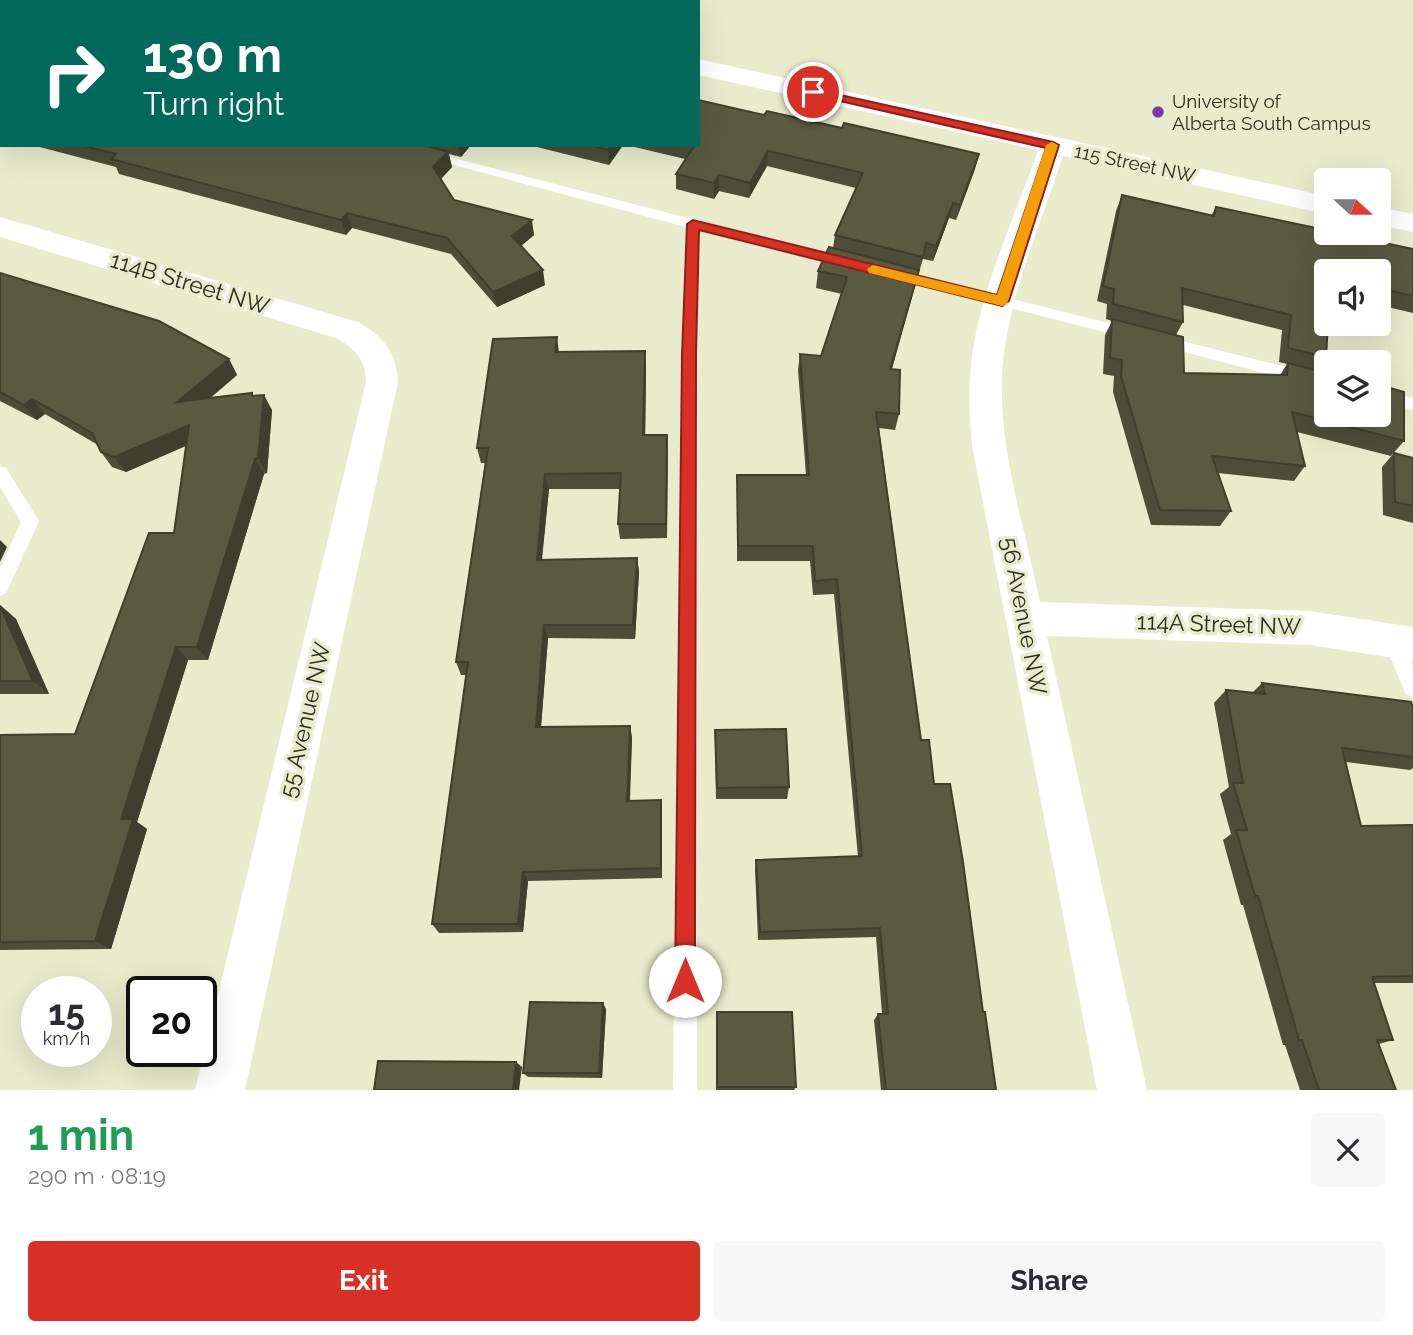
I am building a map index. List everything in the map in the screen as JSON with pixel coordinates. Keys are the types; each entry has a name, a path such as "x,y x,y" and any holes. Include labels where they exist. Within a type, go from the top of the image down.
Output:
{"street":[{"name":"115 Street NW","path":"700,67 1314,202"},
{"name":"56 Avenue NW","path":"1053,145 991,340 986,376 986,404 992,457 1122,1090"},
{"path":"1391,218 1413,223"},
{"name":"114B Street NW","path":"0,227 347,330 364,339 374,351"},
{"name":"55 Avenue NW","path":"220,1090 382,382 382,365 374,351"},
{"name":"114A Street NW","path":"1024,618 1310,628 1402,642"}],"lane":[{"path":"393,147 1314,380"},
{"path":"684,1090 689,354 693,224"},
{"path":"1391,399 1413,404"},
{"path":"0,473 30,521 0,587"},
{"path":"1402,642 1413,688"}],"building":[{"path":"700,100 764,115 767,111 842,128 844,123 979,154 960,205 953,203 936,246 926,243 923,257 835,235 863,173 768,151 750,183 719,175 714,183 676,174 693,147 700,147"},
{"path":"89,147 431,147 448,152 433,167 454,200 532,220 512,236 543,270 493,292 447,238 347,213 341,220 111,159 116,154"},
{"path":"1122,195 1214,216 1216,207 1314,227 1314,245 1391,244 1413,249 1413,296 1391,291 1391,259 1314,259 1314,336 1327,336 1326,350 1314,350 1314,354 1288,348 1291,315 1182,288 1183,322 1113,304 1114,289 1103,286"},
{"path":"829,247 919,270 890,369 900,370 899,414 876,412 921,740 929,740 934,784 950,784 996,1090 886,1090 878,1014 888,1014 880,928 760,932 756,860 862,856 837,579 815,581 813,546 738,546 737,475 809,475 800,354 821,356 847,277 818,271"},
{"path":"0,273 159,321 229,359 177,402 252,393 252,396 264,395 258,458 255,459 197,647 176,647 121,819 133,819 95,941 0,942 0,735 75,734 149,533 174,533 189,425 114,457 101,452 92,433 32,399 24,405 0,392"},
{"path":"1112,319 1183,337 1184,373 1287,375 1288,363 1314,370 1314,418 1292,412 1305,466 1212,456 1231,511 1160,510 1121,376 1122,360 1110,358"},
{"path":"557,337 555,352 645,351 643,435 667,435 666,524 618,524 621,473 545,474 537,560 637,558 633,625 544,625 536,727 630,726 627,801 661,800 661,868 523,872 518,924 432,924 468,662 456,662 488,448 477,448 493,339"},
{"path":"1391,388 1404,392 1404,441 1350,427 1391,427"},
{"path":"1394,453 1413,458 1413,506 1395,502"},
{"path":"0,606 33,681 0,681"},
{"path":"1262,683 1411,702 1413,708 1413,757 1342,748 1361,826 1413,825 1413,976 1372,977 1393,1040 1377,1040 1396,1090 1319,1090 1302,1040 1299,1040 1258,896 1255,896 1236,830 1247,830 1233,783 1243,783 1226,690 1265,694"},
{"path":"786,729 789,787 717,788 715,730"},
{"path":"530,1002 603,1003 599,1073 523,1073"},
{"path":"717,1012 792,1012 796,1087 717,1087"},
{"path":"378,1061 516,1062 513,1090 374,1090"}],"slow traffic":[{"path":"873,269 1002,301 1052,145"}],"place":[{"name":"University of Alberta South Campus","path":"1158,112"}],"route":[{"path":"685,981 689,354 693,224 1002,301 1053,145 813,92"}]}
